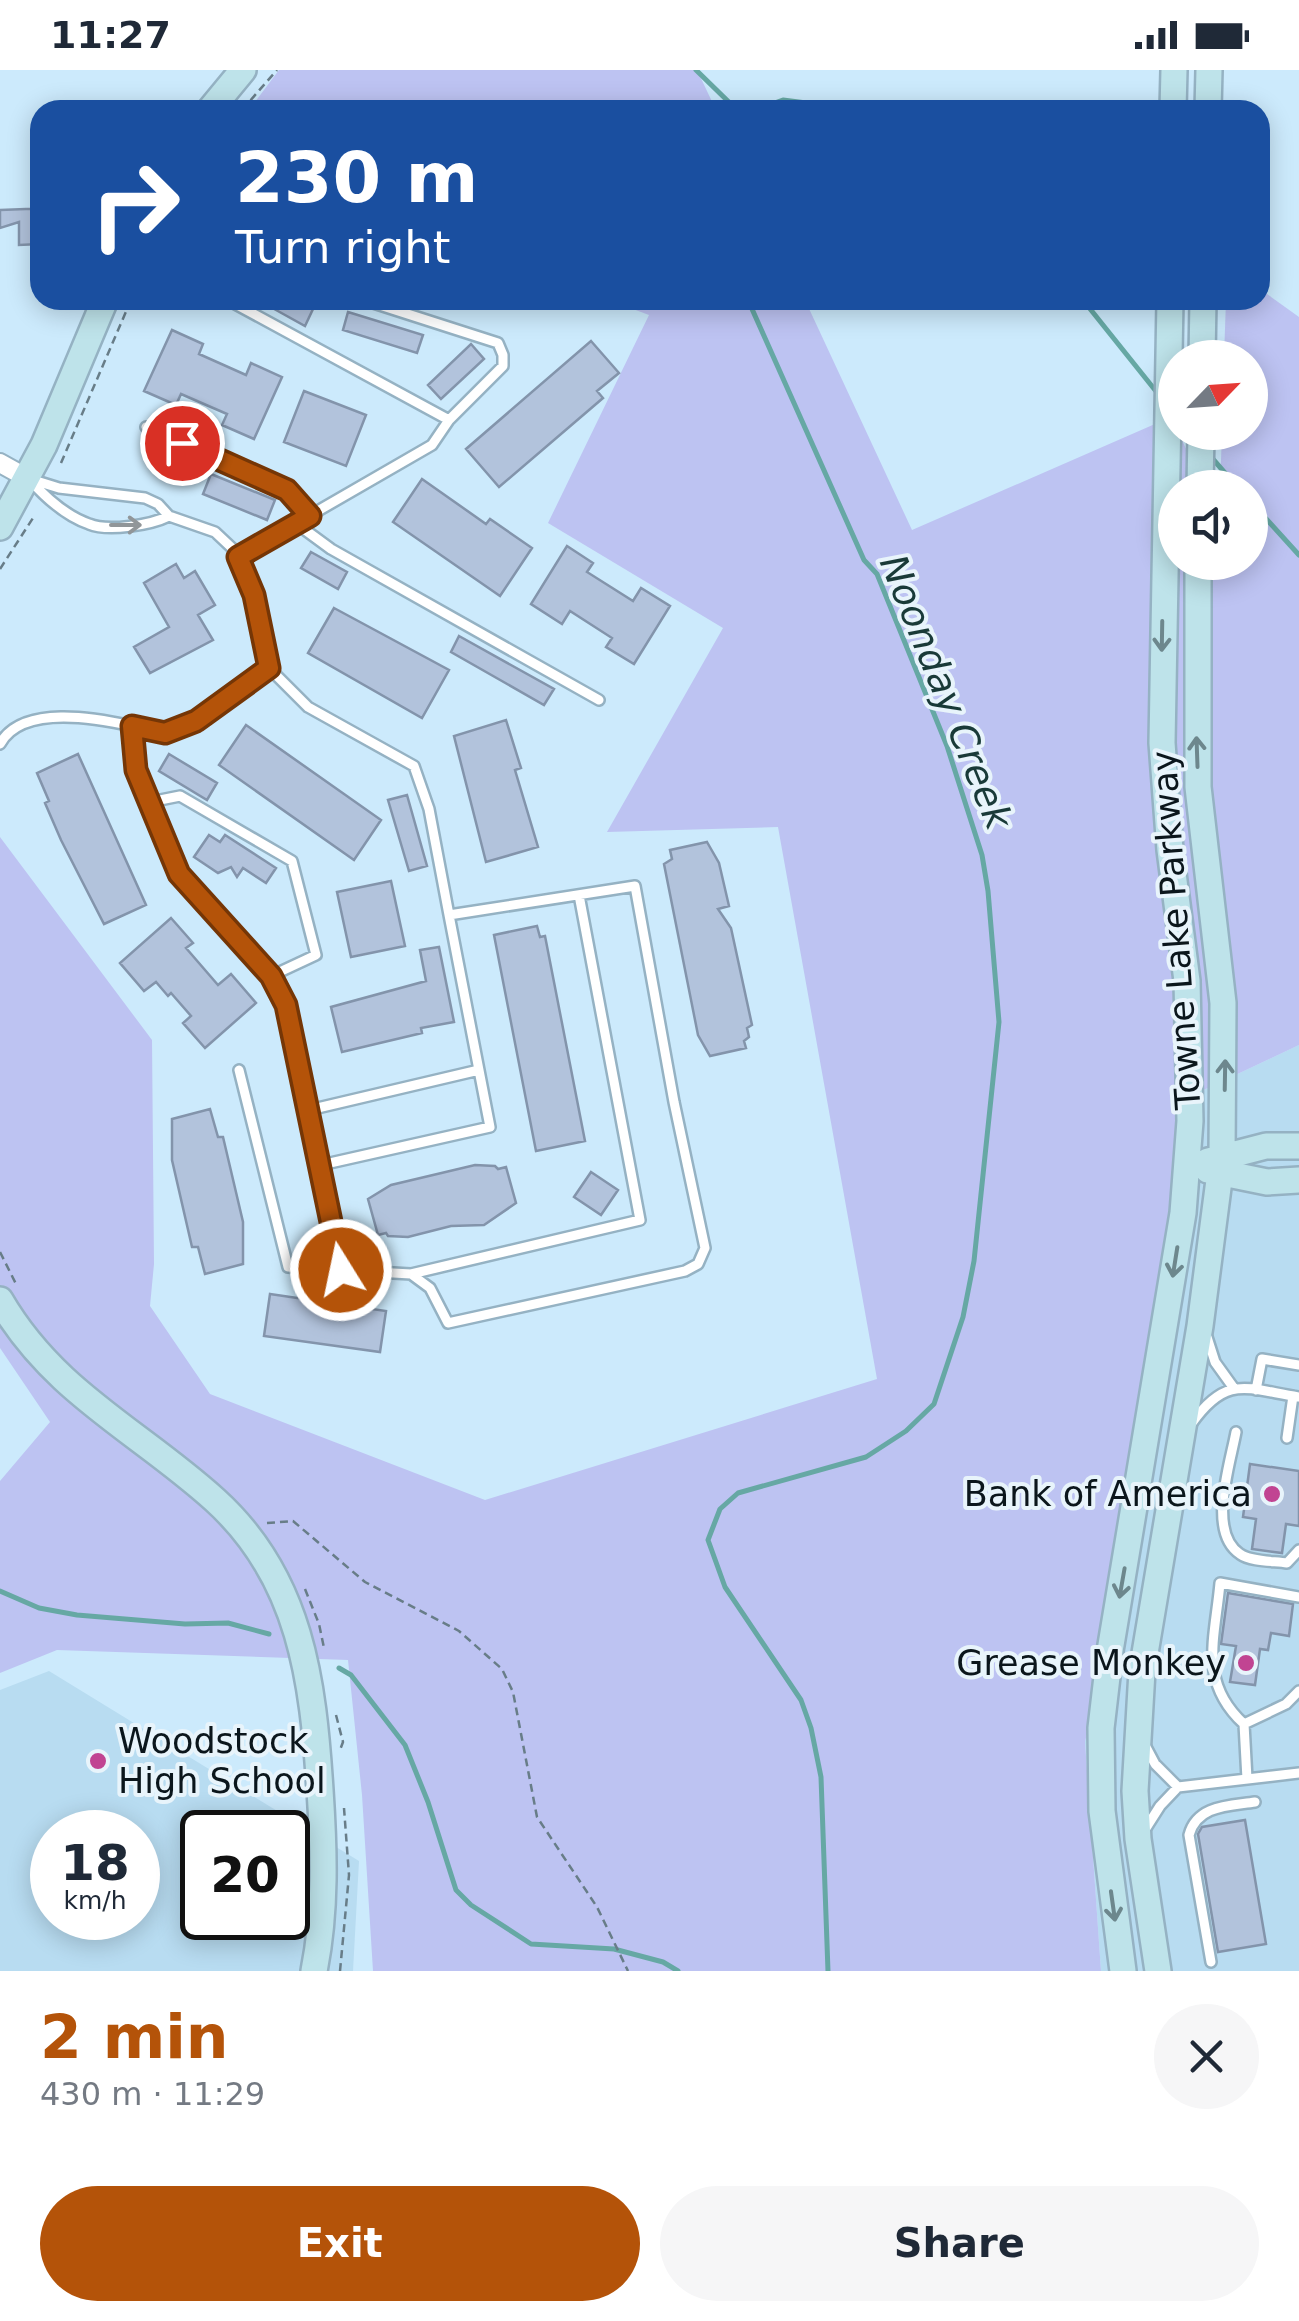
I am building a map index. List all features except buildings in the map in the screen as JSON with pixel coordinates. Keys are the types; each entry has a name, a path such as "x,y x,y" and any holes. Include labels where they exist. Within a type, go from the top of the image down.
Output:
{"main road":[{"path":"218,100 243,70"},
{"path":"1173,100 1174,70"},
{"path":"1208,100 1209,70"},
{"path":"0,527 28,478 101,310"},
{"name":"Towne Lake Parkway","path":"1123,1971 1102,1812 1101,1728 1189,1166 1188,1000 1162,744 1170,310"},
{"path":"1202,340 1203,311"},
{"name":"Towne Lake Parkway","path":"1158,1971 1139,1850 1136,1728 1222,1165 1223,1003 1198,787 1198,580"},
{"path":"1189,1166 1222,1165 1266,1146 1299,1146"},
{"path":"1222,1165 1267,1182 1299,1180"},
{"path":"9,1293 22,1336 54,1372 192,1480 234,1519 265,1559 288,1604 308,1674 319,1772 323,1891 314,1971"}],"street":[{"path":"0,463 28,478"}],"lane":[{"path":"246,310 449,420"},
{"path":"238,557 432,445 449,420 503,366 498,344 394,310"},
{"path":"146,427 287,490 310,516"},
{"path":"28,478 48,501 90,526 152,525 169,516"},
{"path":"28,478 59,488 145,498 169,516 215,532 238,557 254,595 269,668 308,707 414,766 429,808 490,1128 321,1165"},
{"path":"297,524 331,549 599,700"},
{"path":"0,744 4,737 30,721 67,716 165,733 196,721 269,668"},
{"path":"132,726 136,770 179,874 271,976 286,1005 341,1270"},
{"path":"150,802 180,796 292,860 316,955 271,976"},
{"path":"411,1274 430,1288 448,1323 685,1271 698,1264 705,1248 635,886 448,916"},
{"path":"239,1070 288,1266 411,1274 640,1220 579,895"},
{"path":"309,1110 478,1070"},
{"path":"1201,1318 1215,1362 1233,1386 1296,1397 1288,1438"},
{"path":"1256,1390 1262,1359 1299,1365"},
{"path":"1180,1441 1201,1411 1233,1386"},
{"path":"1236,1432 1221,1521 1227,1540 1242,1556 1287,1562 1299,1550"},
{"path":"1247,1779 1244,1724 1229,1711 1212,1676 1220,1583 1299,1597"},
{"path":"1244,1724 1286,1704 1299,1691"},
{"path":"1136,1728 1155,1764 1178,1787"},
{"path":"1139,1850 1154,1814 1178,1787 1299,1773"},
{"path":"1212,1783 1216,1808"},
{"path":"1212,1962 1189,1835 1195,1819 1216,1808 1255,1802"}],"path":[{"path":"251,100 277,70"},
{"path":"61,463 127,310"},
{"path":"0,569 33,518"},
{"path":"0,1252 9,1293"},
{"path":"267,1523 293,1521 365,1582 459,1632 502,1670 513,1692 537,1818 597,1907 628,1971"},
{"path":"299,1577 319,1624 326,1654"},
{"path":"336,1712 343,1742 339,1753"},
{"path":"340,1971 349,1875 343,1799"}],"shaded area":[{"path":"279,70 697,70 711,100 256,100"},
{"path":"1270,296 1299,317 1299,1045 1193,1095 1124,1586 1085,1742 1101,1971 373,1971 362,1795 348,1660 57,1650 0,1673 0,1481 50,1422 0,1348 0,837 152,1040 154,1264 150,1306 210,1394 485,1500 877,1379 778,827 607,832 723,628 548,523 649,315 636,310 810,310 912,530 1158,423 1158,450 1187,450 1196,470 1158,470 1158,580 1268,580 1268,470 1221,470 1221,450 1268,450 1268,340 1225,340 1226,310 1270,310"},
{"path":"1299,1045 1299,1971 1101,1971 1085,1742 1124,1586 1193,1095"},
{"name":"Woodstock High School","path":"49,1671 276,1810 180,1810 180,1940 310,1940 310,1831 359,1861 353,1971 0,1971 0,1690"}],"waterway":[{"path":"696,70 727,100"},
{"name":"Noonday Creek","path":"752,310 864,560 877,574 947,746 982,855 999,1022 974,1261 963,1317 934,1404 906,1431 866,1457 738,1493 720,1509 708,1540 725,1587 801,1700 811,1728 821,1777 828,1971"},
{"name":"Noonday Creek","path":"1091,310 1158,394"},
{"name":"Noonday Creek","path":"1212,458 1222,470"},
{"name":"Noonday Creek","path":"1268,521 1299,555"},
{"path":"0,1591 39,1608 77,1615 185,1624 228,1623 269,1634"},
{"path":"339,1668 351,1675 405,1745 456,1890 471,1905 531,1944 614,1949 663,1962 678,1971"}],"place":[{"name":"Bank of America","path":"1272,1494"},
{"name":"Grease Monkey","path":"1246,1663"},
{"name":"Woodstock High School","path":"98,1761"}],"route":[{"path":"182,443 287,490 310,516 238,557 254,595 269,668 196,721 165,733 132,726 136,770 179,874 271,976 286,1005 341,1270"}]}
